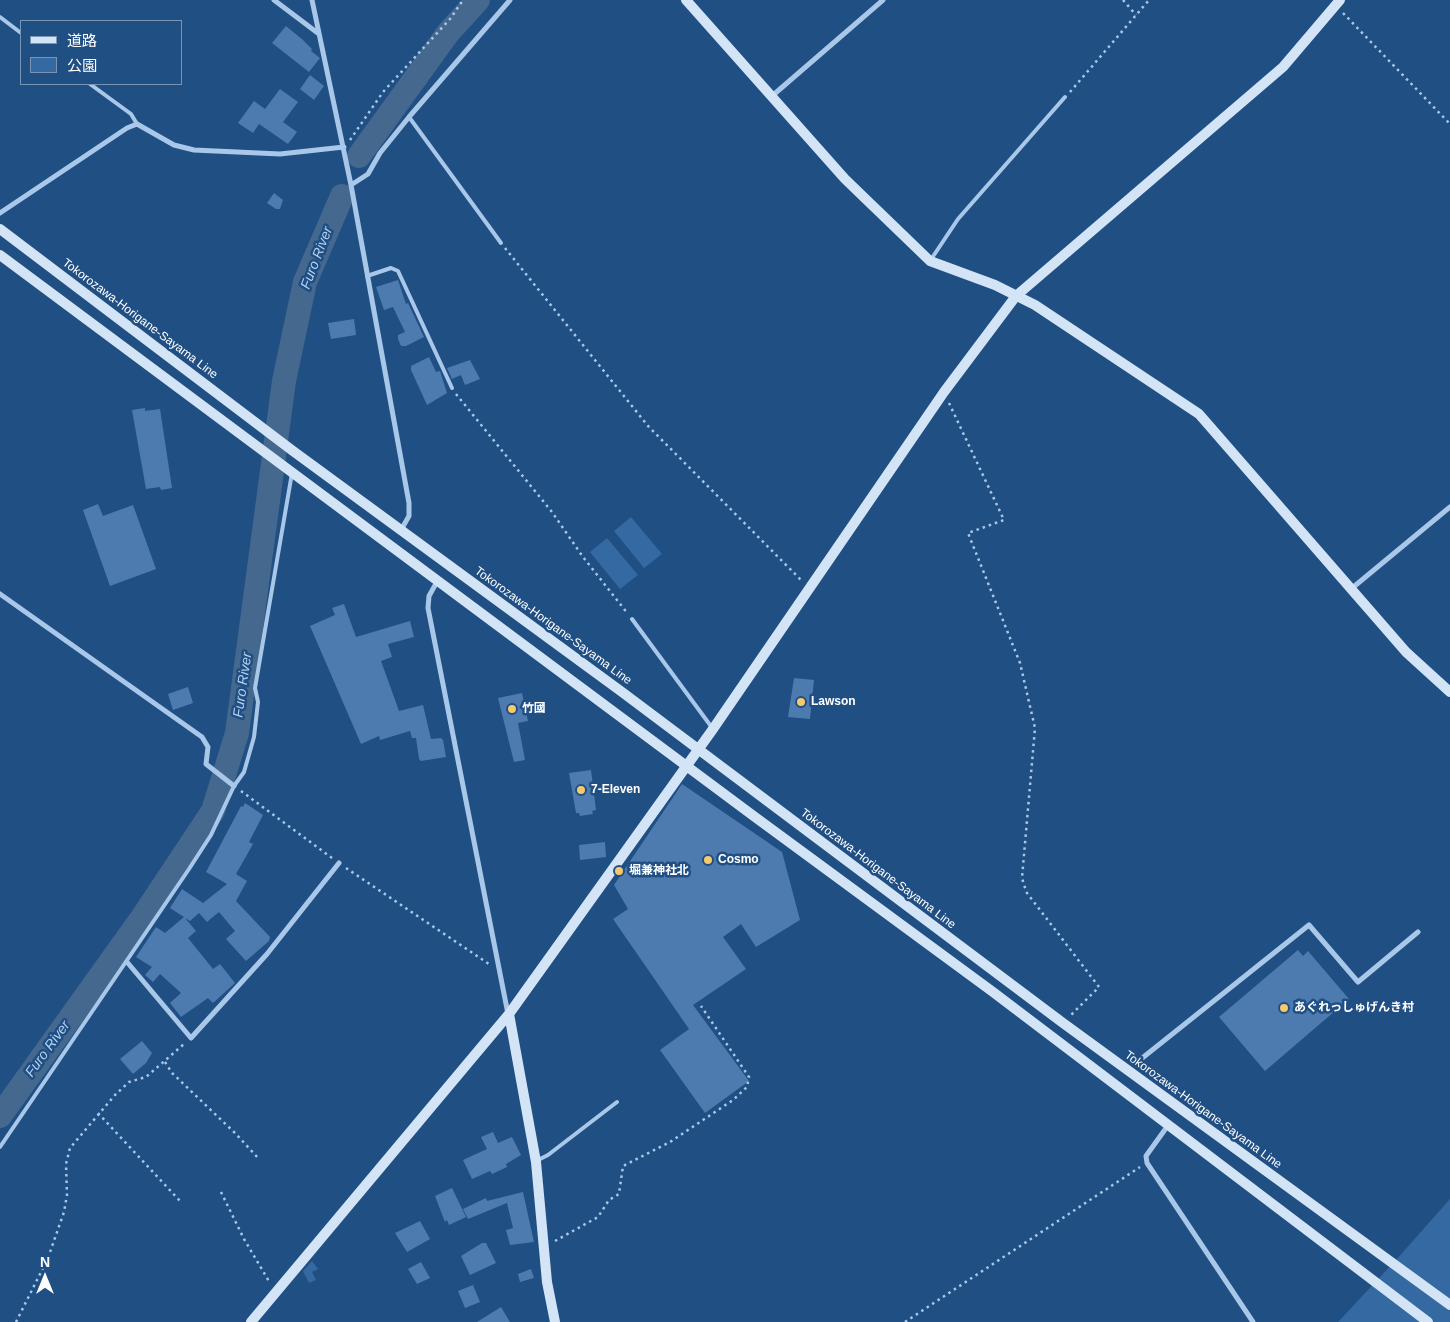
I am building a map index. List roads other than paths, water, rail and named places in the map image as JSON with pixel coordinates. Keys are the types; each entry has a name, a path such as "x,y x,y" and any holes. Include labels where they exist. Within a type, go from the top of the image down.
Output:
{"main road":[{"path":"686,0 845,179 930,260 995,285 1035,305 1199,414 1406,652 1450,692"},
{"path":"251,1322 508,1014 685,765 713,729 944,392 1016,296 1283,67 1338,2"},
{"name":"Tokorozawa-Horigane-Sayama Line","path":"0,229 293,451 698,749 1063,1024 1450,1304"},
{"path":"0,255 1169,1124 1428,1322"},
{"path":"508,1014 536,1162 546,1247 547,1282 555,1322"}],"street":[{"path":"274,0 319,34"},
{"path":"312,0 344,147 409,503 409,516 401,530"},
{"path":"351,185 368,174 380,153 409,117 510,0"},
{"path":"772,97 883,0"},
{"path":"0,213 128,128 137,124 174,146 194,150 280,154 344,147"},
{"path":"1350,589 1450,506"},
{"path":"438,580 429,596 428,608 508,1014"},
{"path":"0,594 202,737 208,747 206,764 234,786"},
{"path":"127,962 191,1038 268,954 339,863"},
{"path":"1136,1063 1309,925 1358,982 1418,932"},
{"path":"1169,1124 1146,1156 1147,1162 1253,1322"}],"lane":[{"path":"0,17 20,32"},
{"path":"91,85 131,114 137,124"},
{"path":"930,260 958,218 1066,97"},
{"path":"409,117 501,243"},
{"path":"368,276 391,268 398,270 452,388"},
{"path":"0,1146 127,962 211,835 234,786 244,772 254,737 258,702 255,688 291,470"},
{"path":"632,619 691,702 713,729"},
{"path":"536,1162 548,1155 617,1102"}],"waterway":[{"name":"Furo River","path":"359,156 448,33 478,0"},
{"name":"Furo River","path":"0,1116 144,915 213,811 237,733 284,381 305,282 342,196"}],"place":[{"name":"Lawson","path":"801,702"},
{"name":"竹國","path":"512,709"},
{"name":"7-Eleven","path":"581,790"},
{"name":"Cosmo","path":"708,860"},
{"name":"堀兼神社北","path":"619,871"},
{"name":"あぐれっしゅげんき村","path":"1284,1008"}]}
